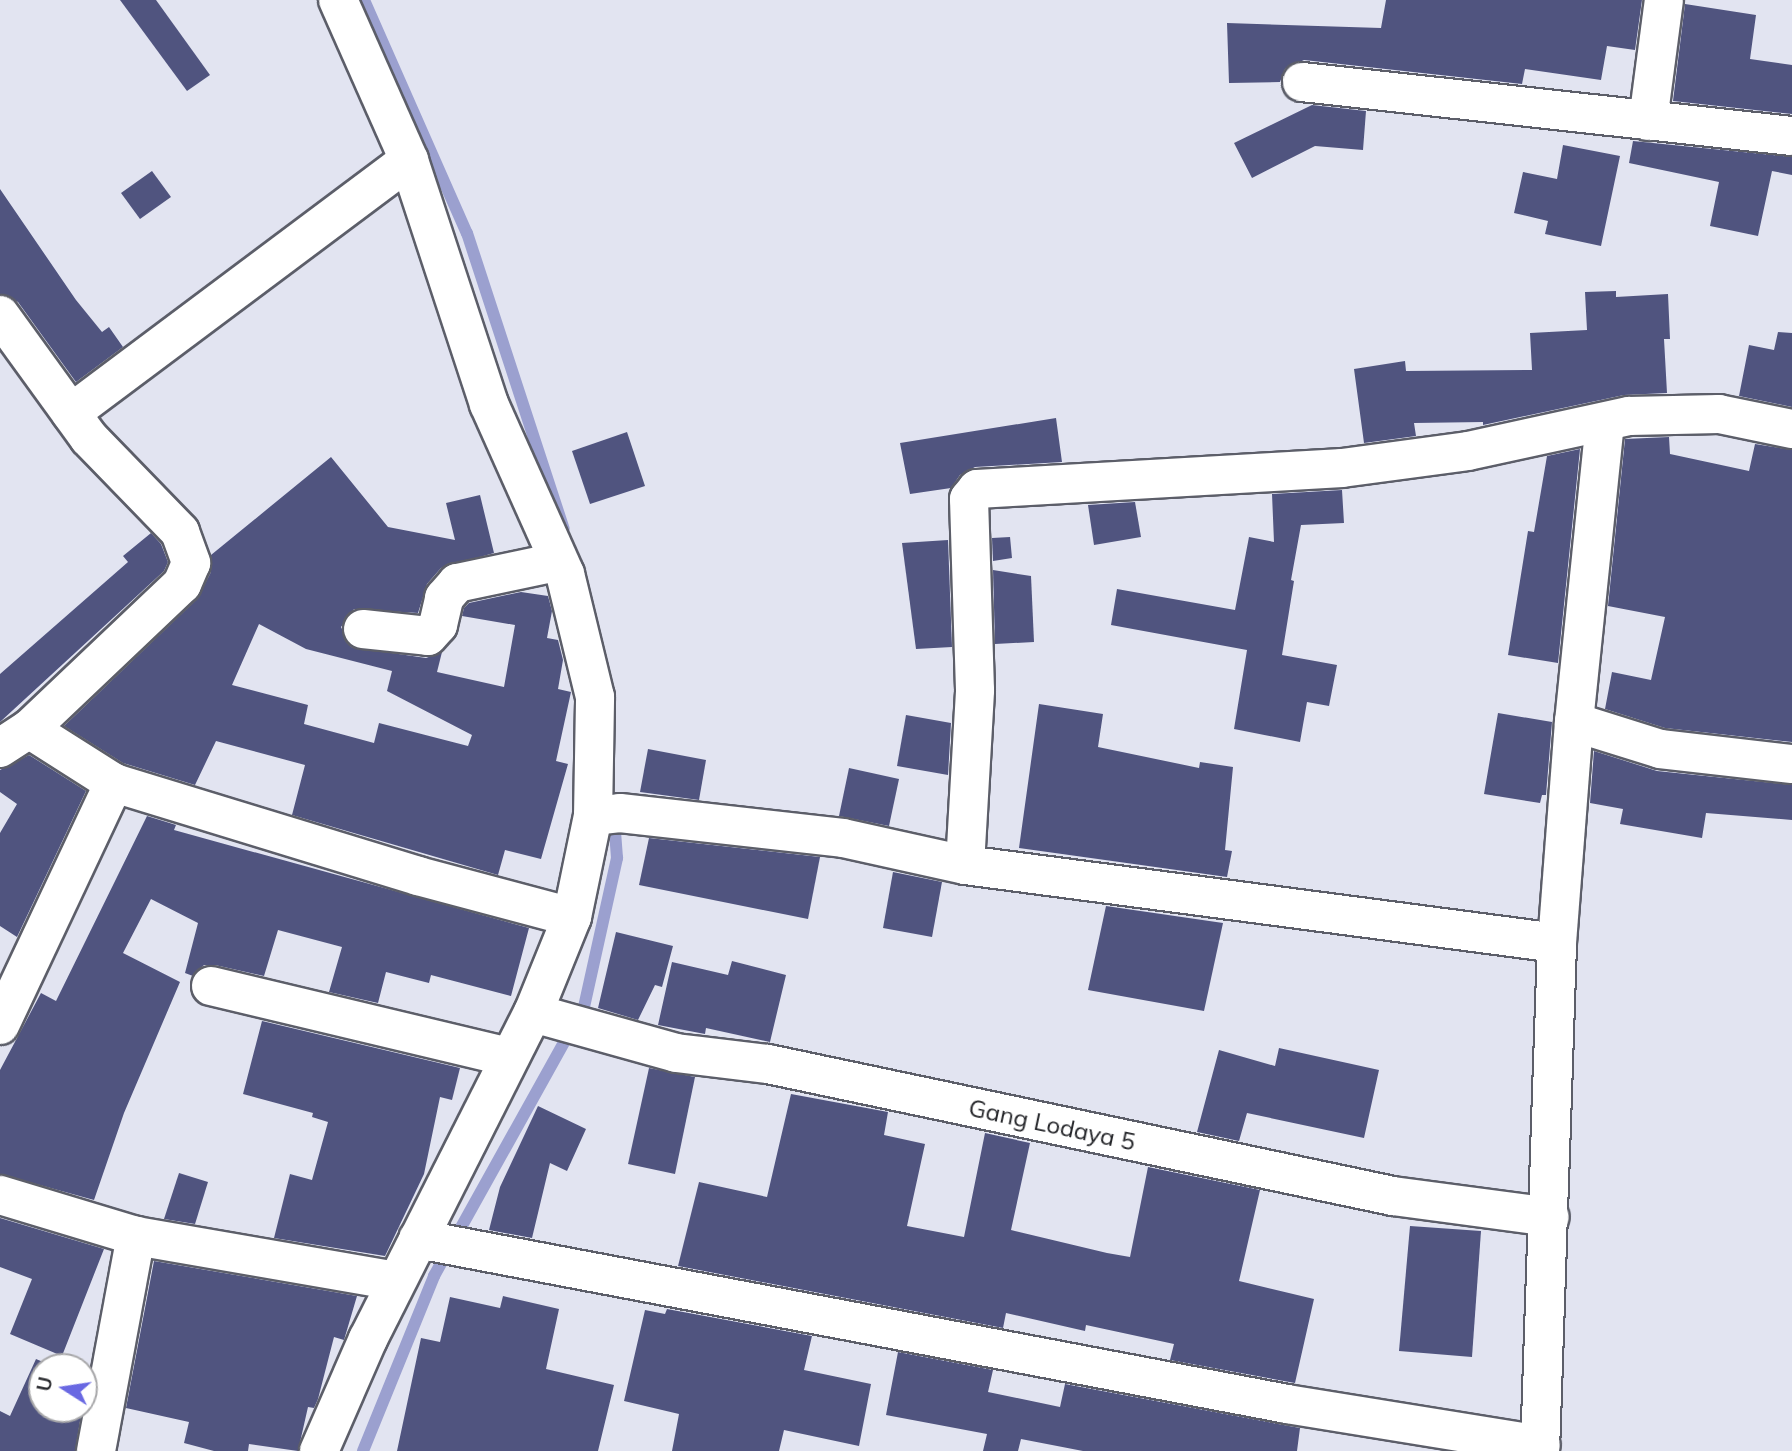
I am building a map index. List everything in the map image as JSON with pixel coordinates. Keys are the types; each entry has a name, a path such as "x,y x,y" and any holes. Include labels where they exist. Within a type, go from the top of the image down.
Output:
{"street":[{"path":"319,1451 396,1281 424,1241 509,1057 559,1021 572,917 605,814 595,697 574,603 489,404 410,160 338,0"},
{"path":"1648,121 1664,0"},
{"path":"1302,82 1792,136"},
{"path":"71,413 410,160"},
{"path":"0,315 89,438 180,532 191,563 182,584 14,738 114,783 418,876 572,917"},
{"path":"965,865 975,690 969,499 978,489 1342,468 1468,451 1605,424 1629,416 1693,413 1746,417 1792,429"},
{"path":"424,1241 469,1252 1287,1404 1541,1448 1558,943 1574,722 1605,424"},
{"path":"363,629 428,636 439,625 444,598 457,583 557,562"},
{"path":"1574,722 1660,749 1792,764"},
{"path":"0,1025 114,783"},
{"path":"605,814 843,838 965,865 1558,943"},
{"path":"211,986 509,1057"},
{"name":"Gang Lodaya 5","path":"559,1021 676,1053 768,1064 1393,1196 1550,1217"},
{"path":"0,1195 136,1237 396,1281"},
{"path":"96,1451 136,1237"}],"building":[{"path":"120,0 156,0 210,75 187,91"},
{"path":"1386,0 1642,0 1635,50 1607,46 1601,80 1525,69 1522,84 1304,60 1285,69 1280,82 1229,83 1227,23 1381,28"},
{"path":"1685,4 1756,15 1750,59 1792,65 1792,114 1673,101"},
{"path":"1312,105 1366,111 1363,150 1315,146 1252,178 1234,143"},
{"path":"1633,141 1792,157 1792,175 1772,171 1758,236 1710,226 1719,182 1629,163"},
{"path":"1563,145 1620,156 1601,246 1545,234 1548,221 1514,213 1523,172 1557,179"},
{"path":"152,171 171,197 140,219 121,193"},
{"path":"0,189 76,300 102,332 109,327 123,347 76,382 18,302 0,294"},
{"path":"1616,291 1616,297 1668,294 1670,339 1664,339 1667,393 1624,395 1483,425 1483,422 1414,423 1416,436 1364,443 1354,369 1405,361 1406,371 1532,370 1530,333 1587,330 1585,292"},
{"path":"1778,332 1792,333 1792,407 1739,396 1749,345 1774,350"},
{"path":"1056,418 1062,462 975,467 960,475 951,488 910,494 900,443"},
{"path":"627,432 645,486 590,504 572,451"},
{"path":"1669,437 1670,454 1749,471 1755,444 1792,450 1792,742 1665,728 1605,709 1612,672 1651,680 1665,617 1608,606 1625,439"},
{"path":"1580,449 1558,663 1508,655 1528,531 1534,532 1547,456"},
{"path":"331,457 388,527 455,540 446,503 480,495 494,553 441,568 427,584 418,613 354,609 341,627 351,647 426,658 442,652 437,672 504,687 515,625 462,616 464,608 469,603 521,592 548,596 552,611 547,638 558,640 563,660 558,689 571,692 556,761 568,764 541,859 505,850 498,875 292,815 305,765 216,741 195,785 123,763 64,726 197,599 211,572 211,555","holes":["259,624 306,649 392,671 387,691 472,735 468,746 379,723 374,743 304,724 308,705 232,685"]},
{"path":"1342,490 1344,523 1301,525 1291,580 1294,581 1282,655 1337,665 1329,706 1307,702 1300,742 1234,729 1247,650 1111,625 1117,589 1235,610 1249,537 1274,542 1272,494"},
{"path":"1135,502 1141,537 1094,545 1088,505"},
{"path":"151,533 161,544 168,562 164,571 0,722 0,674 128,562 123,556"},
{"path":"1010,537 1012,558 993,561 992,538"},
{"path":"948,540 952,647 916,649 902,543"},
{"path":"993,570 1031,576 1034,642 995,644"},
{"path":"1039,704 1103,714 1098,747 1199,768 1200,762 1233,767 1225,850 1232,851 1227,877 1019,848"},
{"path":"1498,713 1552,722 1546,795 1542,795 1540,803 1484,794"},
{"path":"906,715 951,723 948,775 897,766"},
{"path":"648,749 706,760 699,800 640,792"},
{"path":"1594,751 1657,771 1792,785 1792,820 1706,813 1702,838 1620,824 1623,809 1590,803"},
{"path":"29,755 86,791 17,937 0,926 0,833 17,804 0,792 0,770"},
{"path":"849,768 899,779 889,826 839,816"},
{"path":"147,816 176,825 174,830 529,928 511,996 431,975 429,983 386,972 378,1003 329,992 342,947 278,930 264,976 204,965 193,976 185,973 198,923 151,899 123,953 180,982 124,1113 94,1200 0,1174 0,1070 41,993 56,1001"},
{"path":"649,838 820,857 808,919 639,885"},
{"path":"893,872 942,882 932,937 883,928"},
{"path":"1106,906 1223,923 1204,1011 1088,990"},
{"path":"616,932 673,946 662,987 655,985 638,1020 598,1008"},
{"path":"732,961 786,975 770,1042 706,1028 705,1034 658,1025 672,962 728,975"},
{"path":"262,1021 460,1068 452,1100 440,1097 424,1174 385,1256 274,1238 290,1174 312,1180 328,1122 312,1117 313,1113 243,1094"},
{"path":"1279,1048 1379,1070 1364,1138 1247,1113 1239,1141 1197,1132 1219,1050 1275,1066"},
{"path":"649,1068 695,1077 675,1174 628,1164"},
{"path":"791,1094 888,1112 884,1135 925,1144 907,1226 964,1237 985,1133 1030,1143 1011,1230 1107,1253 1130,1257 1148,1167 1260,1190 1239,1281 1314,1299 1295,1383 1170,1360 1174,1344 1086,1325 1085,1331 1006,1313 1003,1328 678,1266 699,1182 767,1197"},
{"path":"538,1106 586,1129 567,1171 550,1163 532,1238 489,1230 500,1187"},
{"path":"179,1173 208,1182 195,1224 164,1219"},
{"path":"0,1218 104,1249 63,1353 55,1353 10,1334 32,1279 0,1267"},
{"path":"1410,1226 1481,1231 1472,1357 1399,1351"},
{"path":"154,1261 357,1296 344,1340 334,1337 318,1399 314,1408 308,1407 298,1451 249,1444 248,1451 214,1451 184,1443 189,1422 126,1408"},
{"path":"503,1296 559,1309 546,1369 614,1385 598,1451 397,1451 421,1338 440,1342 450,1297 500,1308"},
{"path":"667,1309 812,1336 804,1370 871,1384 859,1446 784,1430 779,1451 672,1451 679,1414 624,1401 645,1310 665,1314"},
{"path":"898,1352 993,1370 988,1392 1060,1407 1065,1384 1300,1428 1297,1451 1083,1451 1021,1439 1018,1451 983,1451 987,1434 886,1415"},
{"path":"28,1377 28,1423 80,1423 75,1451 0,1451 0,1411 10,1416"}],"waterway":[{"path":"364,0 467,233 564,529"},
{"path":"363,1451 434,1276 584,1007 617,858 614,818"}]}
